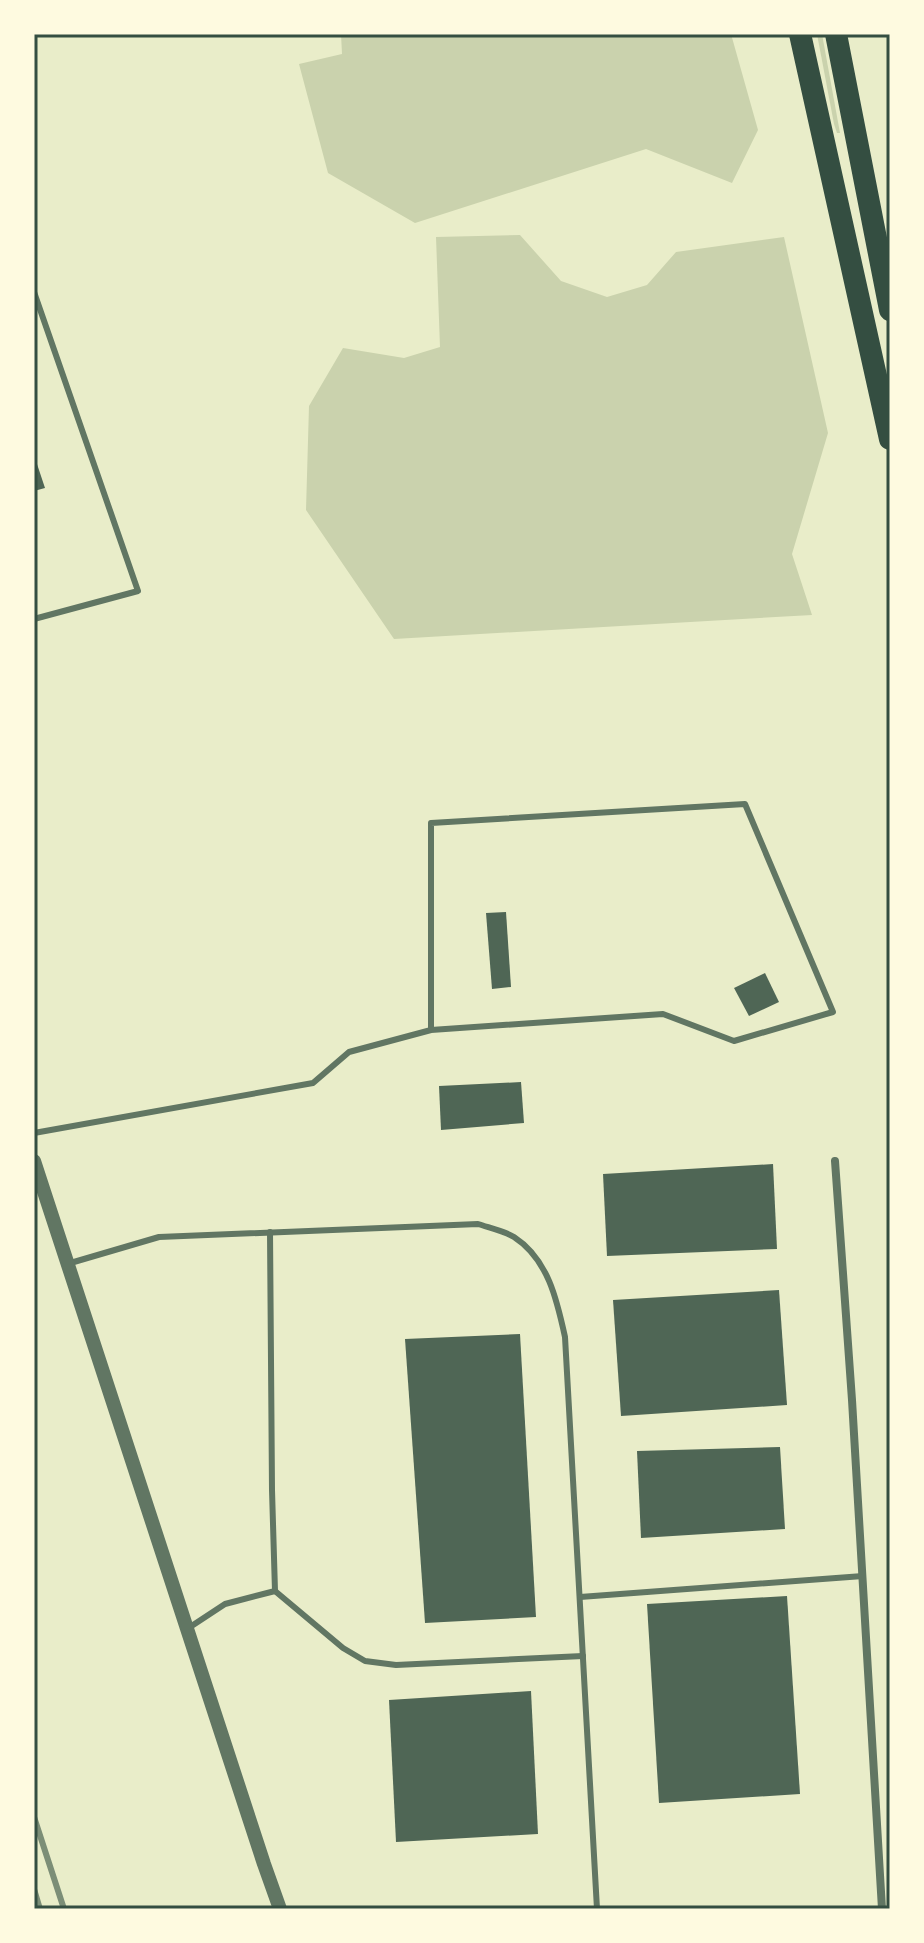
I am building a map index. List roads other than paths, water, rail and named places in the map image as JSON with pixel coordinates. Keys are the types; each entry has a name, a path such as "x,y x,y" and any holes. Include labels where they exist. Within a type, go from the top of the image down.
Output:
{"highway":[{"path":"800,34 890,439"},
{"path":"836,34 890,310"}],"street":[{"path":"34,1161 280,1909"},
{"path":"835,1161 882,1909"}],"lane":[{"path":"34,292 138,591 34,619"},
{"path":"34,1133 313,1083 349,1052 431,1030 663,1014 734,1041 833,1012 745,804 431,823 431,1030"},
{"path":"67,1264 159,1237 478,1224 512,1235 531,1250 548,1276 565,1337 597,1909"},
{"path":"270,1232 275,1591 343,1648 365,1661 396,1665 583,1656"},
{"path":"580,1597 863,1576"},
{"path":"187,1629 225,1604 275,1591"}],"railway":[{"path":"34,1817 64,1909"},
{"path":"34,1889 40,1909"}]}
